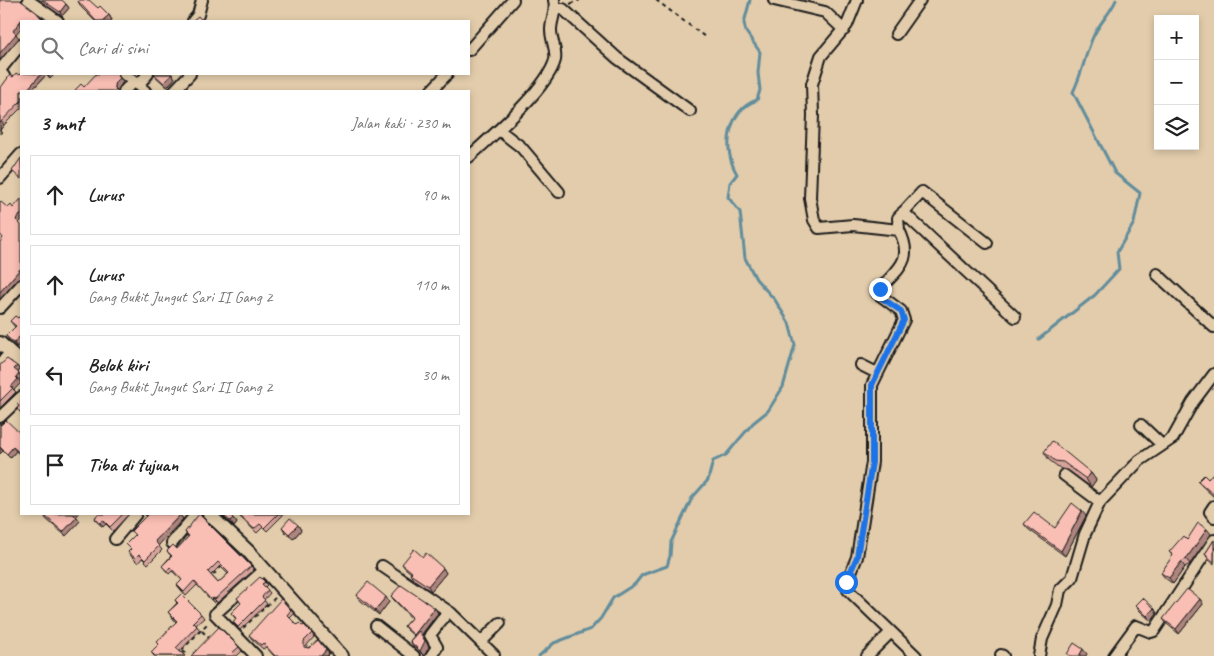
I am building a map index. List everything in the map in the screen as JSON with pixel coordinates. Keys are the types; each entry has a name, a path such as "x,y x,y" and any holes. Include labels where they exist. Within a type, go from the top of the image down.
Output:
{"street":[{"path":"28,0 56,20"},
{"path":"194,20 198,15 202,0"},
{"path":"470,49 514,0"},
{"path":"774,0 782,4 799,2 825,12 844,30"},
{"path":"857,0 844,30 821,56 812,84 813,115 810,198 814,220 819,228 853,225 899,230"},
{"path":"896,34 920,0"},
{"path":"470,157 538,90 555,62 556,53 551,30 555,5 563,9 630,68 690,111"},
{"path":"40,20 46,13"},
{"path":"0,85 4,76 0,70 20,45"},
{"path":"125,75 139,86"},
{"path":"127,90 139,86 147,75"},
{"path":"175,90 189,75"},
{"path":"432,90 446,75"},
{"path":"499,130 521,147 559,192"},
{"path":"0,178 20,155"},
{"path":"916,656 847,585 857,557 872,462 872,389 877,373 904,320 901,311 877,293 902,265 905,246 896,221 921,192 924,192 986,243"},
{"path":"903,212 1015,316"},
{"path":"1157,274 1214,327"},
{"path":"0,308 20,287"},
{"path":"0,343 20,361"},
{"path":"0,364 11,353"},
{"path":"861,365 877,373"},
{"path":"1039,656 1042,639 1057,605 1060,590 1072,578 1085,534 1100,502 1130,469 1178,433 1193,402 1214,374"},
{"path":"0,417 20,398"},
{"path":"1142,425 1162,445"},
{"path":"1064,475 1100,502"},
{"path":"1214,506 1210,512 1214,517"},
{"path":"115,539 135,515"},
{"path":"172,543 195,515"},
{"path":"215,516 342,656"},
{"path":"1114,656 1136,626 1151,632 1154,631 1214,540"},
{"path":"382,566 447,613 451,613 494,656"},
{"path":"256,656 215,614 264,570"},
{"path":"431,656 437,647 430,635 447,613"},
{"path":"481,642 500,623"},
{"path":"376,626 414,656"},
{"path":"866,656 891,632"}],"path":[{"path":"656,0 705,37"},
{"path":"212,576 225,564"},
{"path":"236,635 282,592"},
{"path":"176,656 215,614"},
{"path":"202,630 214,643"},
{"path":"183,650 189,656"}],"building":[{"path":"0,0 20,0 43,20 20,20 13,31 16,34 0,53"},
{"path":"42,0 62,0 66,4 60,12"},
{"path":"89,0 98,8 100,6 109,15 103,20 95,20 78,1"},
{"path":"198,16 202,20 193,20"},
{"path":"16,73 19,75 40,75 27,90 20,90 20,102 0,123 0,87 10,75 13,77"},
{"path":"95,75 117,75 120,78 114,84 116,90 75,90 81,84 84,87"},
{"path":"155,75 171,75 164,83"},
{"path":"20,159 20,178 12,171"},
{"path":"20,200 20,215 16,220 20,224 20,269 0,292 0,242 3,238 0,234 0,201 8,208 11,205 13,208"},
{"path":"15,316 18,318 20,316 20,336 14,343 6,336 16,326 10,321"},
{"path":"7,359 17,366 14,369 19,373 16,377 18,379 11,387 13,388 0,401 0,365"},
{"path":"20,401 20,412 17,409 19,406 17,404"},
{"path":"6,420 20,433 20,453 13,447 7,454 0,447 1,425"},
{"path":"1052,441 1091,473 1086,479 1063,462 1055,461 1044,452"},
{"path":"1214,472 1214,495 1198,481 1204,475 1208,479"},
{"path":"1072,503 1082,511 1061,551 1024,524 1034,512 1055,528"},
{"path":"44,515 74,515 77,517 63,532"},
{"path":"97,515 122,515 110,527 103,520 100,523 95,518"},
{"path":"147,515 180,515 155,541 159,546 145,560 139,554 135,558 128,552 131,549 126,544 135,535 131,531"},
{"path":"200,515 251,566 215,599 211,600 194,581 184,592 177,585 182,580 170,567 167,571 162,566 172,556 167,551 173,545 177,549 189,536 185,532","holes":["218,562 229,573 218,583 208,572"]},
{"path":"223,515 230,515 233,518 230,521"},
{"path":"239,515 277,515 264,528 260,524 254,529"},
{"path":"290,518 298,525 289,534 282,527"},
{"path":"1198,523 1207,529 1186,559 1181,562 1169,578 1161,573 1173,555 1169,552 1183,536 1187,540"},
{"path":"1214,540 1214,562 1205,554"},
{"path":"414,549 423,557 426,553 443,568 428,586 410,574 412,572 402,564"},
{"path":"260,577 265,582 262,584 268,590 262,597 265,600 238,627 233,622 236,618 231,613 241,603 237,598"},
{"path":"368,582 386,597 375,610 357,595"},
{"path":"401,585 435,608 414,635 404,626 412,617 391,596"},
{"path":"1187,589 1200,599 1176,629 1163,619"},
{"path":"181,594 201,614 193,622 197,626 176,648 185,656 155,656 151,652 159,644 157,642 177,621 168,612 178,603 175,600"},
{"path":"1143,598 1154,608 1147,616 1136,605"},
{"path":"281,599 291,610 287,615 297,625 299,623 302,626 304,625 312,633 304,641 304,647 309,648 318,640 326,650 321,656 275,656 263,643 261,645 249,635"},
{"path":"219,627 239,647 232,653 235,656 191,656"},
{"path":"419,631 425,641 420,651 410,641"},
{"path":"1074,643 1083,649 1079,656 1067,654"}],"waterway":[{"path":"539,656 554,643 591,629 601,618 613,598 635,584 642,575 667,566 671,542 692,498 708,480 713,461 726,455 753,423 768,411 783,387 795,345 789,323 775,300 756,279 745,258 740,212 728,197 730,183 737,174 730,154 730,132 739,113 747,105 757,100 760,90 758,73 760,52 746,32 744,23 750,0"},
{"path":"1039,339 1095,295 1119,269 1117,252 1134,223 1140,193 1115,173 1073,92 1093,37 1116,0"}],"route":[{"path":"846,582 857,557 872,462 872,385 904,320 899,309 879,296 877,293 880,289"}]}
